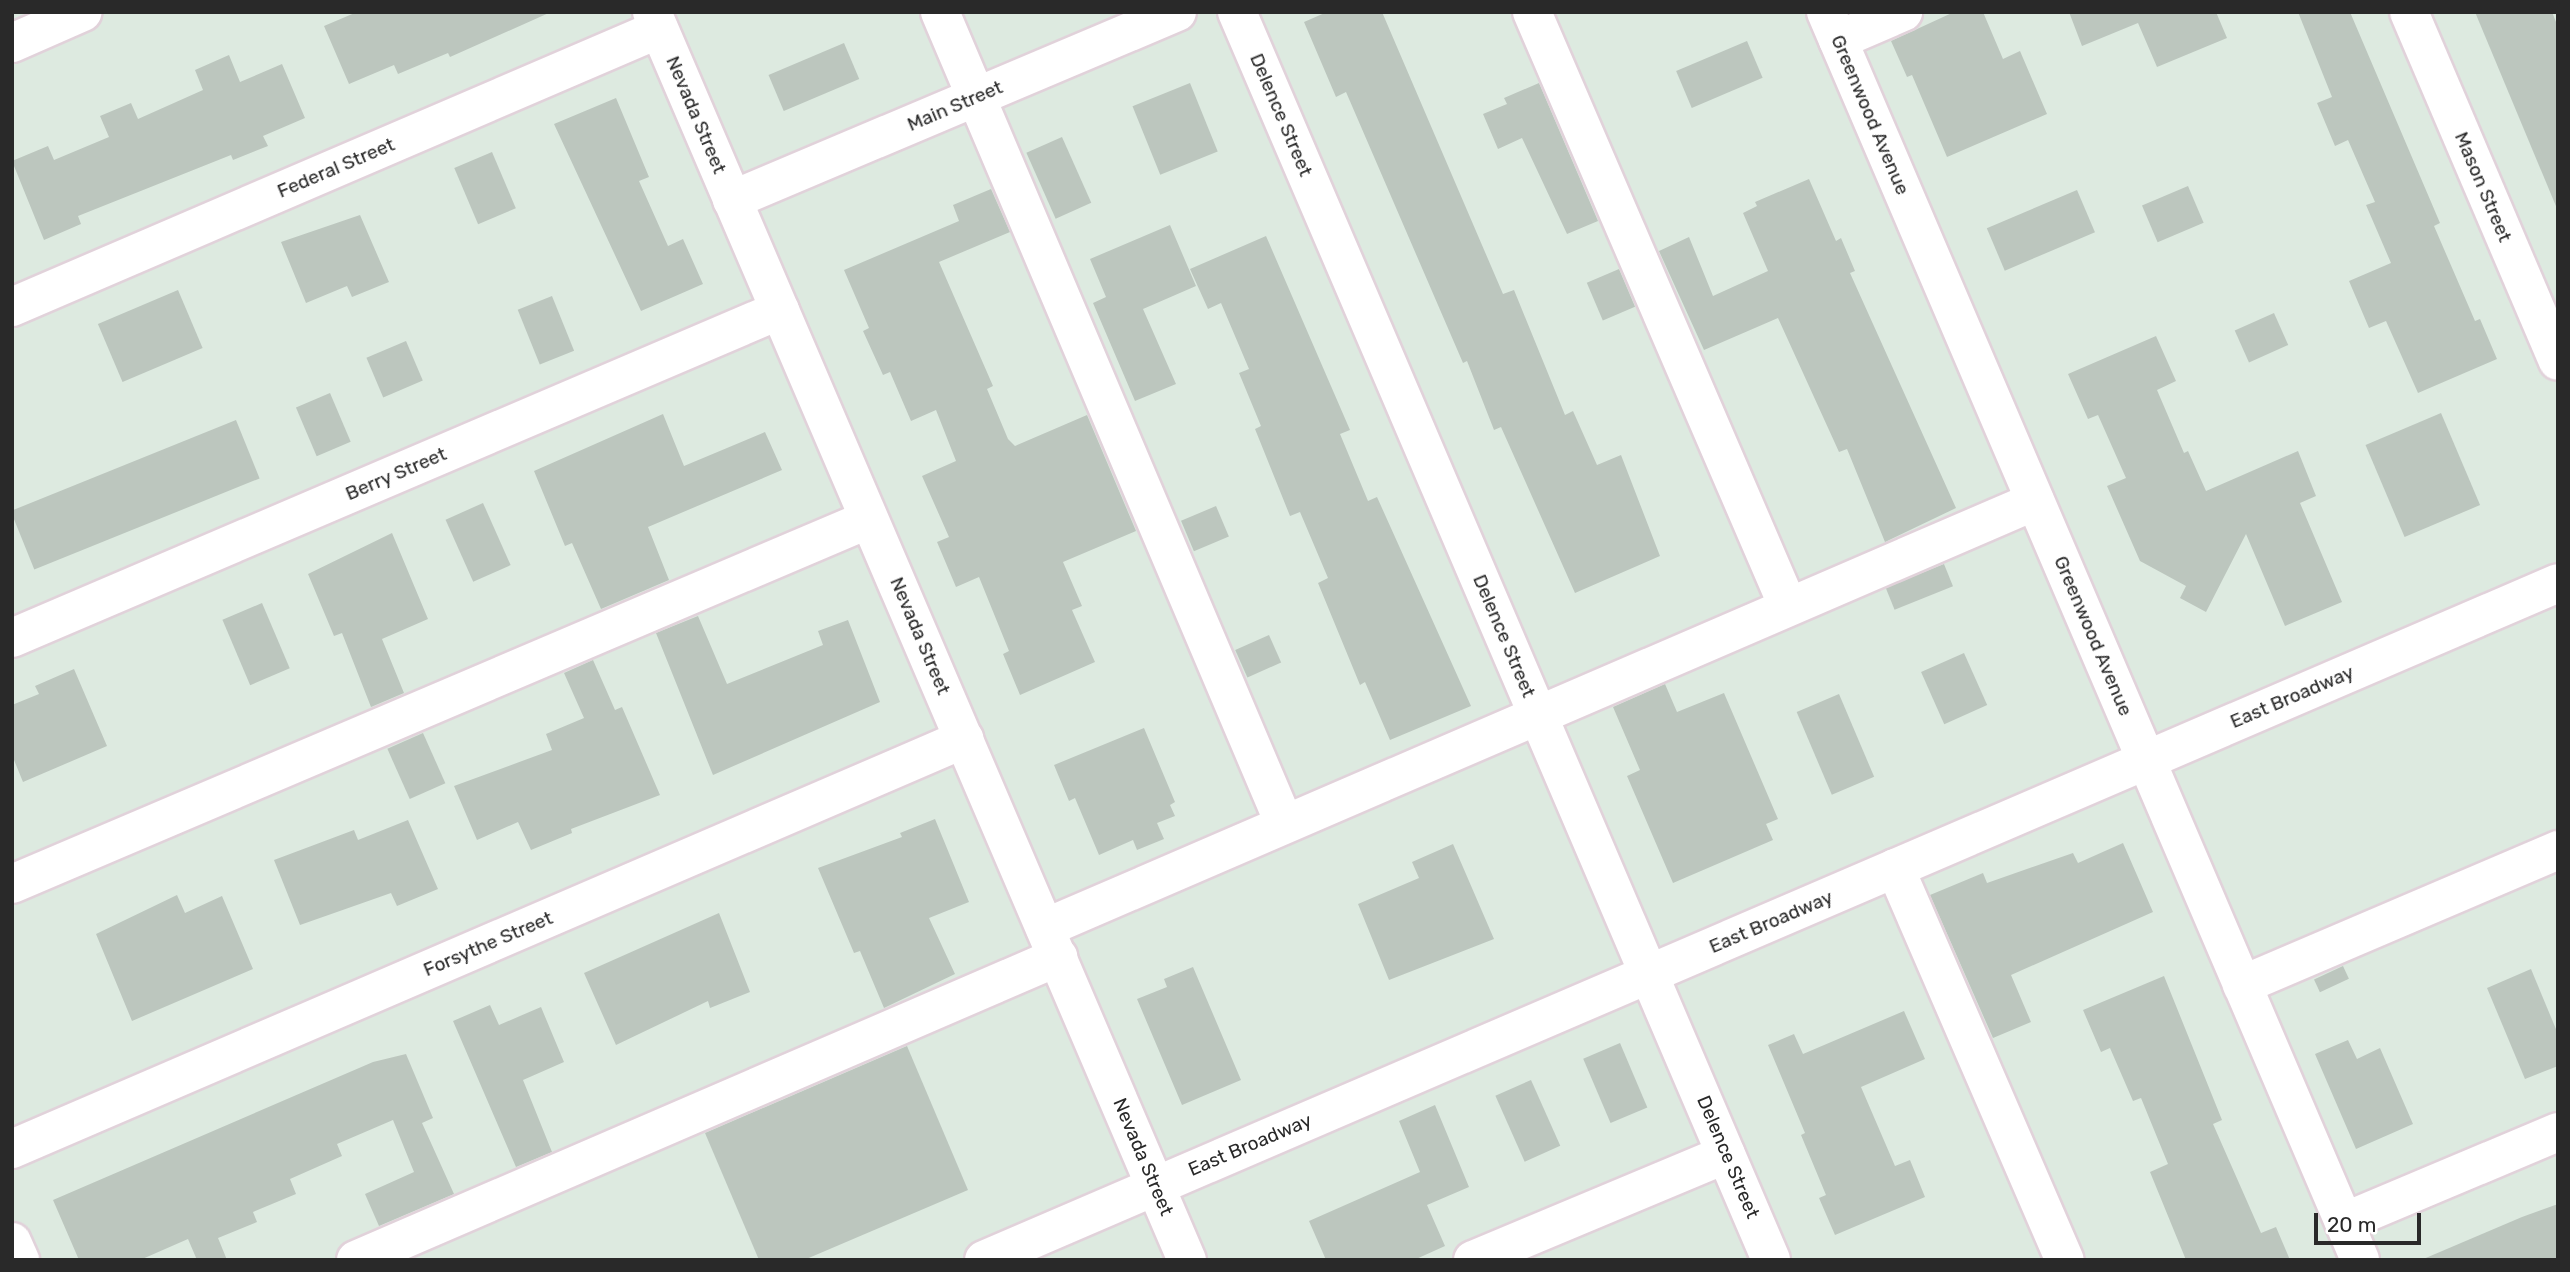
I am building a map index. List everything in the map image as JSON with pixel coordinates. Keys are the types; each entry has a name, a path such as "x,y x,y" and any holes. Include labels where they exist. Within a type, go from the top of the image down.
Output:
{"street":[{"path":"12,43 83,12"},
{"path":"940,12 1284,823"},
{"name":"Main Street","path":"732,200 1177,12"},
{"name":"Delence Street","path":"1237,12 1772,1260"},
{"path":"1532,12 1788,606"},
{"path":"1832,26 1903,12"},
{"name":"Mason Street","path":"2409,12 2558,361"},
{"name":"Nevada Street","path":"655,21 1187,1260"},
{"name":"Federal Street","path":"12,307 655,21"},
{"name":"Greenwood Avenue","path":"1832,26 2360,1260"},
{"name":"Berry Street","path":"12,638 780,310"},
{"path":"356,1260 1051,942 1284,823 2035,501"},
{"path":"12,884 869,519"},
{"name":"East Broadway","path":"984,1260 2558,583"},
{"name":"Forsythe Street","path":"12,1149 964,739"},
{"path":"2242,985 2558,850"},
{"path":"1895,868 2065,1260"},
{"path":"2344,1222 2558,1132"},
{"path":"1477,1259 1726,1154"},
{"path":"12,1241 20,1260"}],"building":[{"path":"357,12 551,12 450,57 448,53 398,74 394,65 349,84 324,26"},
{"path":"1327,12 1382,12 1503,294 1514,290 1565,415 1573,411 1597,465 1621,455 1660,556 1575,593 1501,427 1494,430 1467,361 1463,363 1346,92 1336,97 1304,22"},
{"path":"1954,12 1983,12 2003,59 2020,51 2047,114 1947,157 1912,75 1907,77 1891,41"},
{"path":"2069,12 2216,12 2227,38 2157,67 2138,23 2082,46"},
{"path":"2298,12 2350,12 2440,223 2434,226 2475,321 2480,319 2497,359 2418,393 2386,321 2369,328 2349,281 2391,263 2366,205 2375,202 2348,140 2335,146 2317,103 2332,97"},
{"path":"2475,12 2552,12 2558,27 2558,211"},
{"path":"1747,41 1763,78 1692,108 1676,71"},
{"path":"844,43 859,79 784,111 769,75"},
{"path":"229,55 240,82 282,64 305,118 263,136 268,146 233,160 231,155 78,216 81,224 44,240 12,161 48,146 54,160 109,137 100,116 131,103 138,119 203,90 195,70"},
{"path":"1190,83 1218,152 1160,175 1133,106"},
{"path":"1539,83 1598,221 1567,234 1522,138 1498,149 1483,114 1507,104 1504,98"},
{"path":"616,98 649,177 639,181 668,246 683,239 703,284 641,311 554,124"},
{"path":"1062,137 1091,203 1056,219 1026,153"},
{"path":"492,152 516,208 478,224 454,168"},
{"path":"1809,179 1836,241 1841,238 1855,271 1850,273 1956,508 1885,542 1847,449 1839,452 1778,318 1704,350 1659,251 1689,237 1713,296 1768,271 1743,213 1757,206 1755,202"},
{"path":"2188,186 2204,223 2158,242 2142,206"},
{"path":"991,189 1010,232 939,262 993,386 987,389 1008,439 1015,446 1087,415 1136,531 1063,562 1082,606 1072,610 1095,662 1020,695 1003,654 1009,651 979,577 956,587 937,542 949,537 922,476 956,461 936,410 911,421 890,372 883,375 863,331 869,328 844,270 959,221 953,205"},
{"path":"2077,190 2095,232 2005,271 1987,228"},
{"path":"360,215 389,282 352,297 347,286 306,303 281,242"},
{"path":"1170,225 1196,286 1143,309 1176,384 1135,401 1093,303 1106,297 1090,259"},
{"path":"1266,236 1350,430 1340,434 1368,501 1377,497 1471,706 1390,740 1365,682 1360,685 1318,583 1328,578 1300,512 1290,516 1255,429 1261,426 1239,373 1249,369 1221,303 1208,309 1190,269"},
{"path":"1619,269 1635,307 1603,320 1587,283"},
{"path":"178,290 203,348 123,382 98,324"},
{"path":"552,296 574,351 540,365 518,310"},
{"path":"2274,313 2288,345 2249,362 2235,330"},
{"path":"2156,336 2176,381 2157,390 2184,453 2188,451 2206,491 2298,451 2316,496 2300,503 2342,602 2285,626 2246,534 2206,612 2180,598 2186,586 2140,561 2107,486 2126,478 2098,415 2088,419 2068,374"},
{"path":"406,341 423,381 383,397 366,358"},
{"path":"330,393 351,442 317,456 296,407"},
{"path":"2441,413 2480,505 2405,537 2366,445"},
{"path":"663,414 684,466 765,432 782,470 648,527 669,580 601,609 572,543 565,546 534,471"},
{"path":"236,420 260,478 34,569 12,511"},
{"path":"483,503 511,565 473,582 446,520"},
{"path":"1216,506 1229,536 1194,551 1181,521"},
{"path":"392,533 428,619 382,639 404,693 371,707 342,633 334,636 308,574"},
{"path":"1944,564 1953,586 1895,610 1886,588"},
{"path":"262,603 290,668 250,685 222,620"},
{"path":"698,616 727,684 823,645 818,631 848,620 880,702 713,775 656,633"},
{"path":"1269,635 1281,662 1247,677 1235,650"},
{"path":"1964,653 1987,705 1944,724 1921,672"},
{"path":"593,660 615,710 622,707 660,795 571,829 572,833 531,850 518,822 477,840 454,786 552,750 546,734 584,718 564,673"},
{"path":"74,669 107,746 23,782 12,755 12,705 39,694 35,686"},
{"path":"1665,684 1677,712 1724,693 1778,819 1766,824 1773,840 1673,883 1627,776 1640,770 1613,707"},
{"path":"1839,694 1874,777 1832,795 1797,712"},
{"path":"1144,728 1175,802 1170,805 1175,816 1157,823 1164,839 1137,850 1133,840 1099,855 1075,798 1069,801 1054,765"},
{"path":"423,733 445,783 410,799 387,749"},
{"path":"935,819 969,902 929,918 955,974 884,1008 860,951 854,953 818,868 902,837 900,833"},
{"path":"408,820 438,889 397,906 391,893 300,925 274,860 354,830 358,840"},
{"path":"2123,843 2153,912 2011,975 2031,1022 1993,1038 1930,895 1983,873 1987,883 2073,853 2078,863"},
{"path":"1453,844 1494,939 1389,980 1358,904 1419,878 1412,862"},
{"path":"177,895 185,913 222,896 253,969 132,1021 96,934"},
{"path":"719,913 750,992 710,1008 708,1001 616,1045 584,973"},
{"path":"2343,966 2349,979 2320,992 2314,980"},
{"path":"1193,967 1241,1080 1182,1105 1137,999 1167,987 1164,979"},
{"path":"2531,969 2558,1034 2558,1066 2525,1079 2487,988"},
{"path":"2164,976 2222,1120 2213,1124 2261,1233 2276,1227 2290,1260 2186,1260 2150,1172 2168,1164 2141,1098 2133,1101 2110,1048 2101,1052 2083,1010"},
{"path":"490,1005 499,1025 541,1007 564,1062 523,1080 552,1152 516,1167 453,1021"},
{"path":"1904,1011 1925,1059 1861,1087 1895,1166 1910,1160 1925,1197 1835,1235 1819,1198 1826,1195 1801,1135 1805,1133 1768,1045 1794,1034 1803,1054"},
{"path":"2348,1040 2357,1059 2380,1048 2413,1124 2356,1149 2315,1054"},
{"path":"1620,1043 1647,1107 1611,1123 1583,1059"},
{"path":"907,1046 968,1190 804,1260 759,1260 705,1133"},
{"path":"406,1054 433,1118 422,1123 454,1194 379,1226 365,1194 414,1172 393,1120 337,1144 342,1156 290,1179 296,1194 253,1212 257,1222 218,1238 227,1260 197,1260 188,1239 140,1260 79,1260 53,1200 373,1062"},
{"path":"1531,1080 1560,1146 1525,1162 1495,1096"},
{"path":"1435,1105 1469,1187 1427,1205 1445,1246 1414,1260 1326,1260 1309,1221 1420,1172 1399,1121"},
{"path":"2558,1204 2558,1260 2421,1260 2522,1217"}]}
